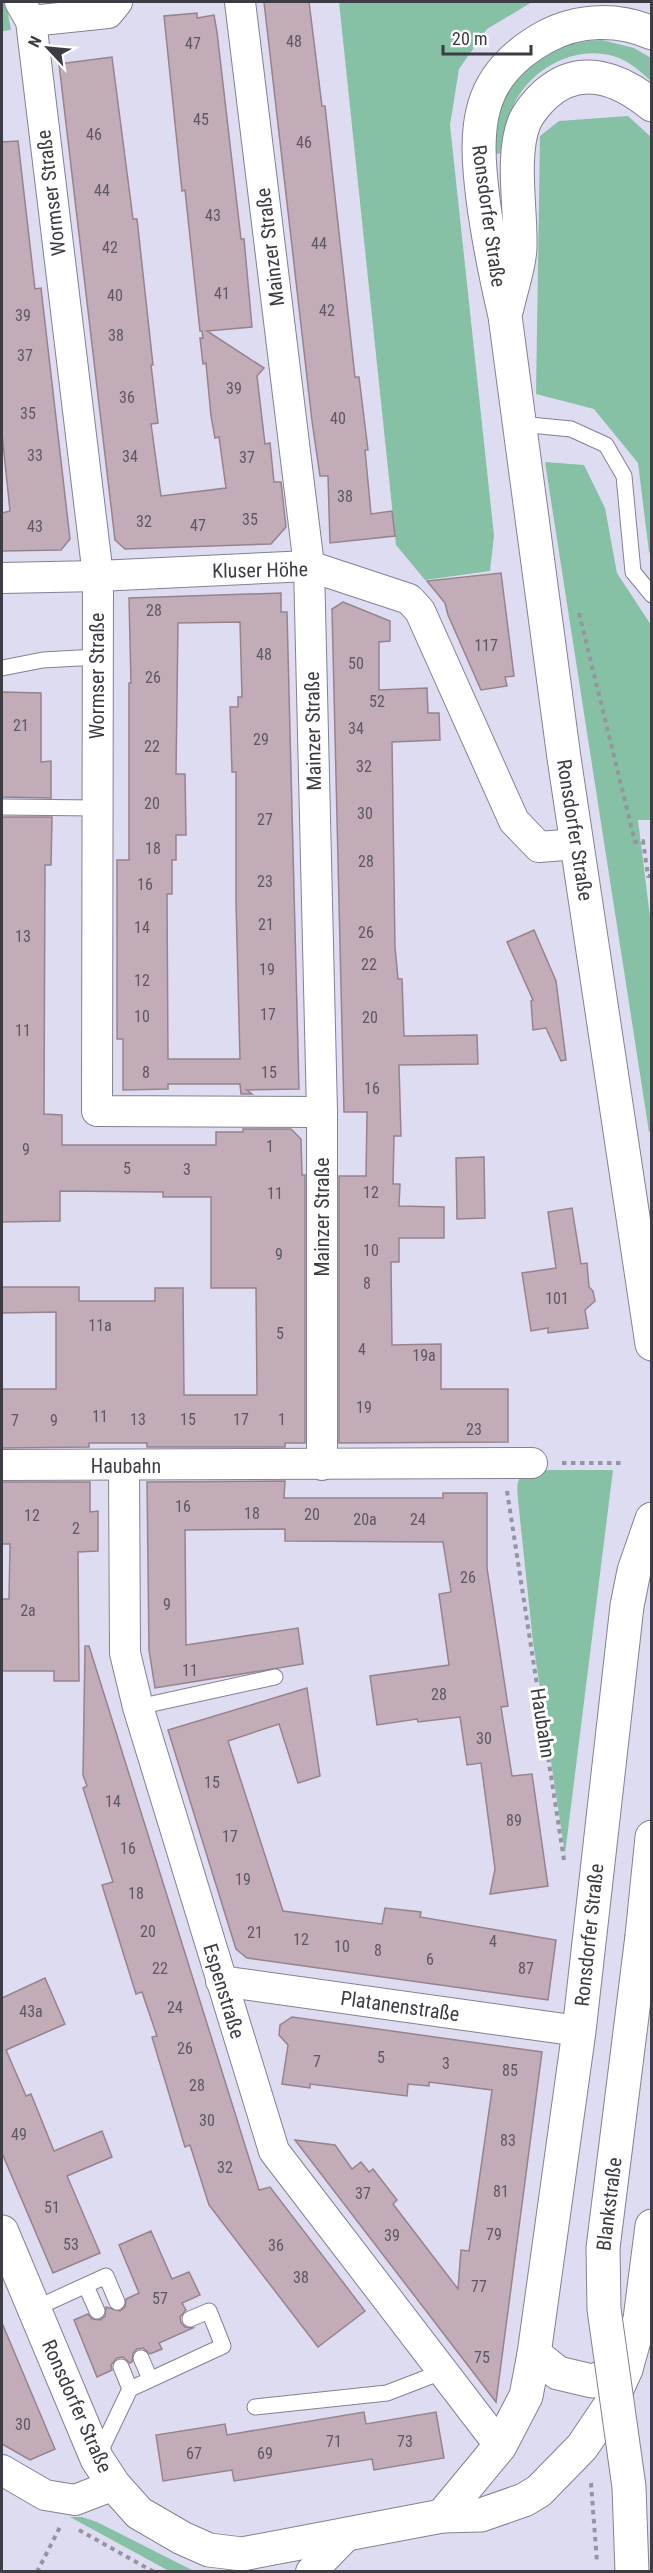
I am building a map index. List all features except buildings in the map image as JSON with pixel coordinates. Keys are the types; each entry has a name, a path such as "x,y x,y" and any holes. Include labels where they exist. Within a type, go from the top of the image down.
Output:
{"main road":[{"name":"Ronsdorfer Straße","path":"651,33 637,26 601,22 575,25 555,31 523,51 502,72 487,98 481,116 478,156 490,250 505,316 577,843 651,1344"},
{"name":"Ronsdorfer Straße","path":"505,316 520,249 518,155 524,123 534,108 559,85 580,76 598,76 613,81 632,89 651,105"},
{"name":"Ronsdorfer Straße","path":"442,2516 500,2446 526,2396 534,2354 639,1606 634,1571 651,1519"},
{"name":"Blankstraße","path":"632,2571 631,2511 604,2309 602,2278 603,2248 642,1936 651,1837"},
{"name":"Ronsdorfer Straße","path":"2,2232 105,2472 139,2513 182,2538 242,2563 347,2535 442,2516 481,2515 524,2500 539,2491 582,2447 609,2407 626,2369 640,2319 651,2226"},
{"path":"534,2354 558,2373 592,2381 626,2369"},
{"path":"481,2515 494,2485 500,2446"}],"street":[{"name":"Wormser Straße","path":"117,2 108,13 25,11 98,576 97,1111 321,1112"},
{"name":"Mainzer Straße","path":"240,2 309,566 321,1112 322,1465"},
{"name":"Kluser Höhe","path":"2,578 309,566 409,598 420,611 514,821 538,847 577,843"},
{"name":"Haubahn","path":"2,1465 532,1463"},
{"name":"Espenstraße","path":"124,1466 125,1653 138,1707 274,2151 500,2446"},
{"name":"Platanenstraße","path":"221,1981 579,2031"},
{"path":"2,2470 45,2495 75,2500 105,2472"},
{"path":"310,2571 347,2535"}],"lane":[{"path":"520,424 572,429 606,445 624,476 633,572 651,595"},
{"path":"2,668 43,660 97,657"},
{"path":"2,807 97,808"},
{"path":"138,1707 275,1677"},
{"path":"34,2308 106,2276 117,2302"},
{"path":"86,2286 97,2311"},
{"path":"130,2389 224,2346 209,2311 190,2319"},
{"path":"141,2358 150,2379"},
{"path":"105,2472 130,2389 120,2367"},
{"path":"255,2406 387,2394 444,2371"}],"path":[{"path":"577,606 635,842 643,841 648,876 651,876"},
{"path":"532,1463 621,1463"},
{"name":"Haubahn","path":"502,1464 566,1870"},
{"path":"591,2473 598,2571"},
{"path":"37,2571 63,2522"},
{"path":"72,2526 154,2571"}],"green space":[{"path":"2,2 6,2 11,30 2,31"},
{"path":"339,2 532,2 487,29 459,69 450,125 494,536 490,571 425,580 396,545"},
{"path":"602,40 634,48 651,58 651,81 629,63 598,53 569,57 555,63 531,80 522,91 510,116 502,153 496,154 493,138 503,104 511,88 522,74 534,62 565,46"},
{"path":"628,116 651,137 651,554 638,463 594,409 536,394 540,136 559,121"},
{"path":"545,462 584,465 605,508 617,573 651,625 651,820 638,820 652,933 651,1132 649,1132"},
{"path":"532,1470 613,1470 565,1854 533,1642 517,1489 522,1475"},
{"path":"70,2517 82,2517 97,2522 194,2571 169,2571"}]}
